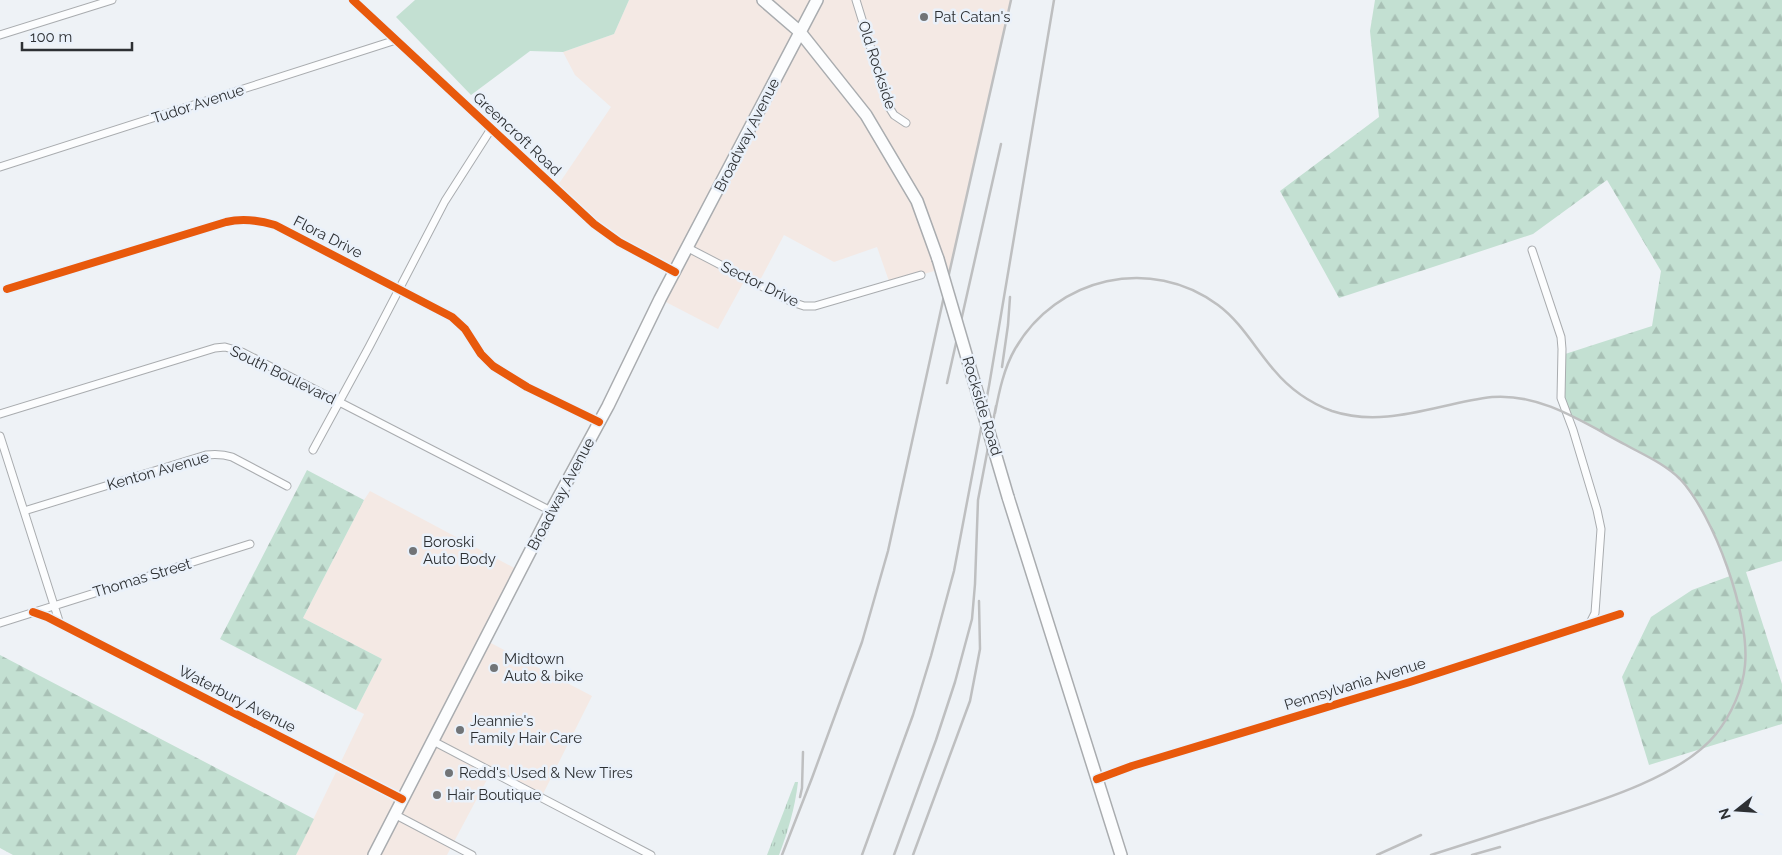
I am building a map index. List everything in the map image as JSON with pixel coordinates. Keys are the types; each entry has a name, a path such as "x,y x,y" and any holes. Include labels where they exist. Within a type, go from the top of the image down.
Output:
{"main road":[{"name":"Rockside Road","path":"763,0 800,32 866,115 917,201 938,259 1008,497 1121,855"},
{"name":"Broadway Avenue","path":"374,855 817,0"}],"street":[{"path":"0,35 112,0"},
{"name":"Greencroft Road","path":"353,0 594,224 619,242 675,272"},
{"name":"Old Rockside","path":"856,0 889,107 894,115 906,124"},
{"name":"Tudor Avenue","path":"0,166 396,40"},
{"path":"313,450 445,202 491,129"},
{"name":"Flora Drive","path":"7,289 226,222 243,219 262,221 274,225 452,318 460,323 481,354 493,366 527,387 599,422"},
{"name":"Sector Drive","path":"688,248 792,302 804,306 814,306 921,275"},
{"path":"1532,250 1561,337 1561,398 1573,430 1597,510 1601,530 1594,613 1590,623"},
{"name":"South Boulevard","path":"0,414 216,348 225,347 242,352 551,511"},
{"path":"0,436 60,624"},
{"name":"Kenton Avenue","path":"24,511 214,454 224,454 232,457 287,486"},
{"name":"Thomas Street","path":"0,623 250,544"},
{"path":"33,612 60,624"},
{"name":"Pennsylvania Avenue","path":"1097,779 1132,766 1410,682 1620,614"},
{"name":"Waterbury Avenue","path":"60,624 402,799"},
{"path":"433,741 652,855"},
{"path":"394,814 472,855"}],"shaded area":[{"path":"629,0 1012,0 947,284 941,269 890,284 877,247 834,262 784,235 758,284 746,278 718,329 660,299 674,272 619,242 556,188 611,107 575,75 563,52 614,34"},
{"path":"370,491 520,571 485,640 592,696 541,798 491,772 447,855 296,855 364,714 356,710 382,659 303,618"}],"green space":[{"path":"415,0 629,0 614,34 563,52 530,51 471,95 396,17"},
{"path":"1375,0 1782,0 1782,561 1746,572 1782,684 1782,724 1649,765 1622,677 1651,617 1692,590 1730,576 1723,554 1703,512 1681,480 1661,464 1567,414 1561,398 1562,355 1652,326 1661,271 1607,180 1533,234 1339,298 1280,191 1379,117 1370,31"},
{"path":"307,470 364,500 303,618 382,659 356,710 220,639"},
{"path":"0,655 314,819 296,855 13,855 0,848"},
{"path":"795,782 798,782 797,792 779,855 767,855"}],"railway":[{"path":"782,855 862,642 888,551 1011,0"},
{"path":"862,855 913,715 954,571 989,386 1054,0"},
{"path":"947,383 1001,144"},
{"path":"995,413 1000,389 1011,356 1033,324 1055,305 1080,290 1107,281 1135,278 1164,281 1192,290 1218,305 1241,327 1267,362 1286,383 1308,399 1332,411 1352,416 1392,416 1492,397 1528,400 1562,411 1578,419 1654,460 1680,479 1693,495 1717,540 1736,594 1742,620 1745,644 1744,674 1735,701 1721,727 1700,750 1680,764 1631,789 1431,855"},
{"path":"1002,367 1010,297"},
{"path":"894,855 936,740 955,682 972,619 978,500 996,406"},
{"path":"913,855 970,701 980,649 979,601"},
{"path":"800,797 803,752"},
{"path":"1377,855 1421,835"},
{"path":"1472,855 1500,847"}],"cycle path":[{"path":"353,0 594,224 619,242 675,272"},
{"path":"7,289 226,222 244,220 263,222 275,225 452,317 465,329 481,354 493,366 527,387 599,422"},
{"path":"33,612 47,617 402,799"},
{"path":"1097,779 1132,766 1410,682 1620,614"}],"place":[{"name":"Pat Catan's","path":"924,17"},
{"name":"Boroski Auto Body","path":"413,551"},
{"name":"Midtown Auto & bike","path":"494,668"},
{"name":"Jeannie's Family Hair Care","path":"460,730"},
{"name":"Redd's Used & New Tires","path":"449,773"},
{"name":"Hair Boutique","path":"437,795"}]}
